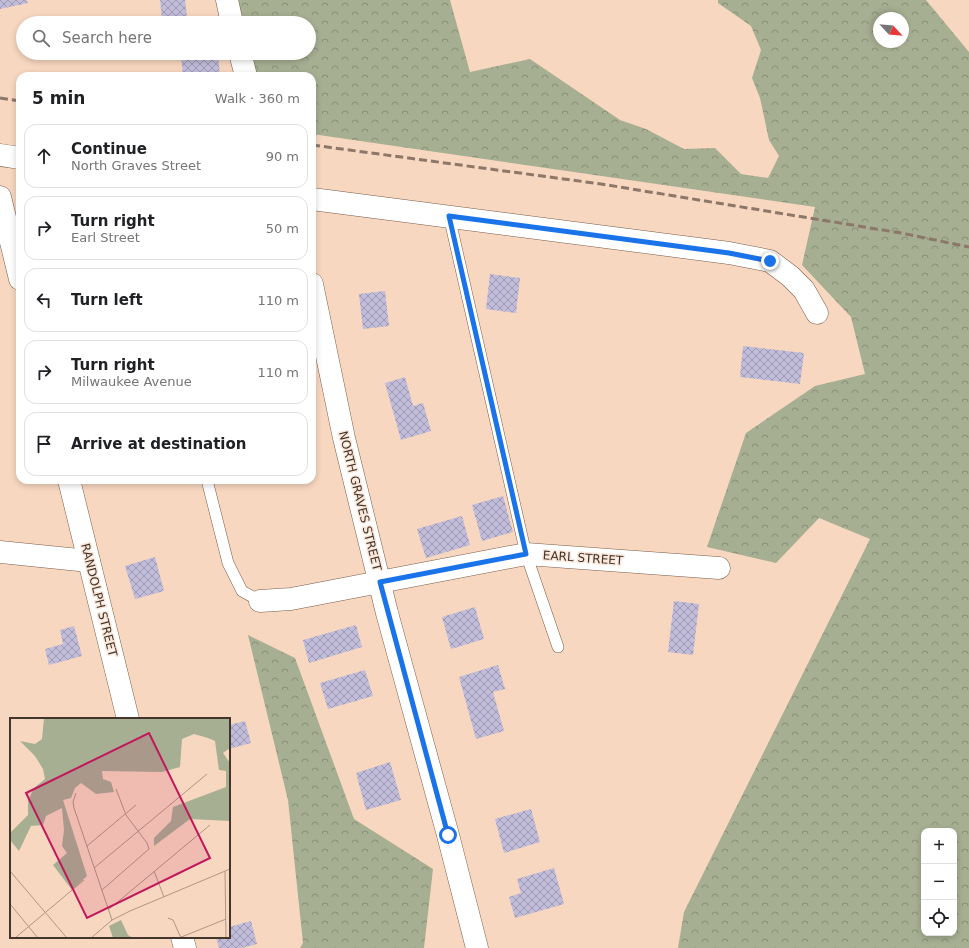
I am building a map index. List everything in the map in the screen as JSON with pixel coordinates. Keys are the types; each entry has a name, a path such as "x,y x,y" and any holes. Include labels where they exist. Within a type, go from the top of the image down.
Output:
{"street":[{"path":"227,0 230,16"},
{"path":"242,60 245,72"},
{"path":"0,155 16,157"},
{"path":"0,197 16,263"},
{"path":"316,199 729,253 770,261 790,276 804,290 817,313"},
{"name":"NORTH GRAVES STREET","path":"316,303 344,438 380,582 477,948"},
{"name":"RANDOLPH STREET","path":"70,484 128,718"},
{"path":"0,552 89,562"},
{"name":"EARL STREET","path":"260,601 291,599 526,554 719,568"},
{"path":"182,938 184,948"}],"lane":[{"path":"449,216 526,554 558,648"},
{"path":"208,484 228,563 242,590 260,601"}],"green space":[{"path":"227,0 450,0 470,72 530,59 620,120 646,129 684,149 715,148 741,174 768,178 779,156 769,140 760,98 752,78 761,50 751,26 718,3 718,0 926,0 969,52 969,948 678,948 684,912 870,539 819,518 776,563 707,547 746,433 815,386 865,374 851,317 802,265 815,207 316,135 316,72 245,72 242,60 316,60 316,16 230,16"},
{"path":"248,635 295,658 354,819 433,869 424,948 300,948 303,943 288,800"}],"building":[{"path":"0,0 27,0 28,3 0,9"},
{"path":"160,0 185,0 187,16 162,16"},
{"path":"181,60 219,60 220,72 183,72"},
{"path":"490,274 520,278 516,313 486,309"},
{"path":"385,291 389,326 363,329 359,294"},
{"path":"743,346 804,353 800,384 740,377"},
{"path":"405,377 413,406 423,403 431,431 401,440 385,383"},
{"path":"503,496 513,532 482,541 472,505"},
{"path":"462,516 470,545 426,558 417,529"},
{"path":"155,557 164,591 135,599 125,566"},
{"path":"674,601 699,604 693,655 668,652"},
{"path":"475,607 484,639 451,649 442,617"},
{"path":"356,625 362,647 309,663 303,640"},
{"path":"74,626 82,656 49,665 45,649 63,644 60,630"},
{"path":"498,665 505,689 493,692 504,731 476,739 459,677"},
{"path":"365,670 373,696 328,709 320,683"},
{"path":"245,721 251,743 230,749 230,725"},
{"path":"390,762 401,800 366,810 356,773"},
{"path":"531,809 540,842 504,853 495,819"},
{"path":"554,868 564,904 515,918 509,897 521,893 517,879"},
{"path":"251,921 257,944 242,948 219,948 216,938 230,938 230,927"}],"railway":[{"path":"0,98 16,100"},
{"path":"316,146 601,184 901,233 969,247"}],"route":[{"path":"448,835 387,613 380,582 526,554 449,216 729,253 770,261"}]}
